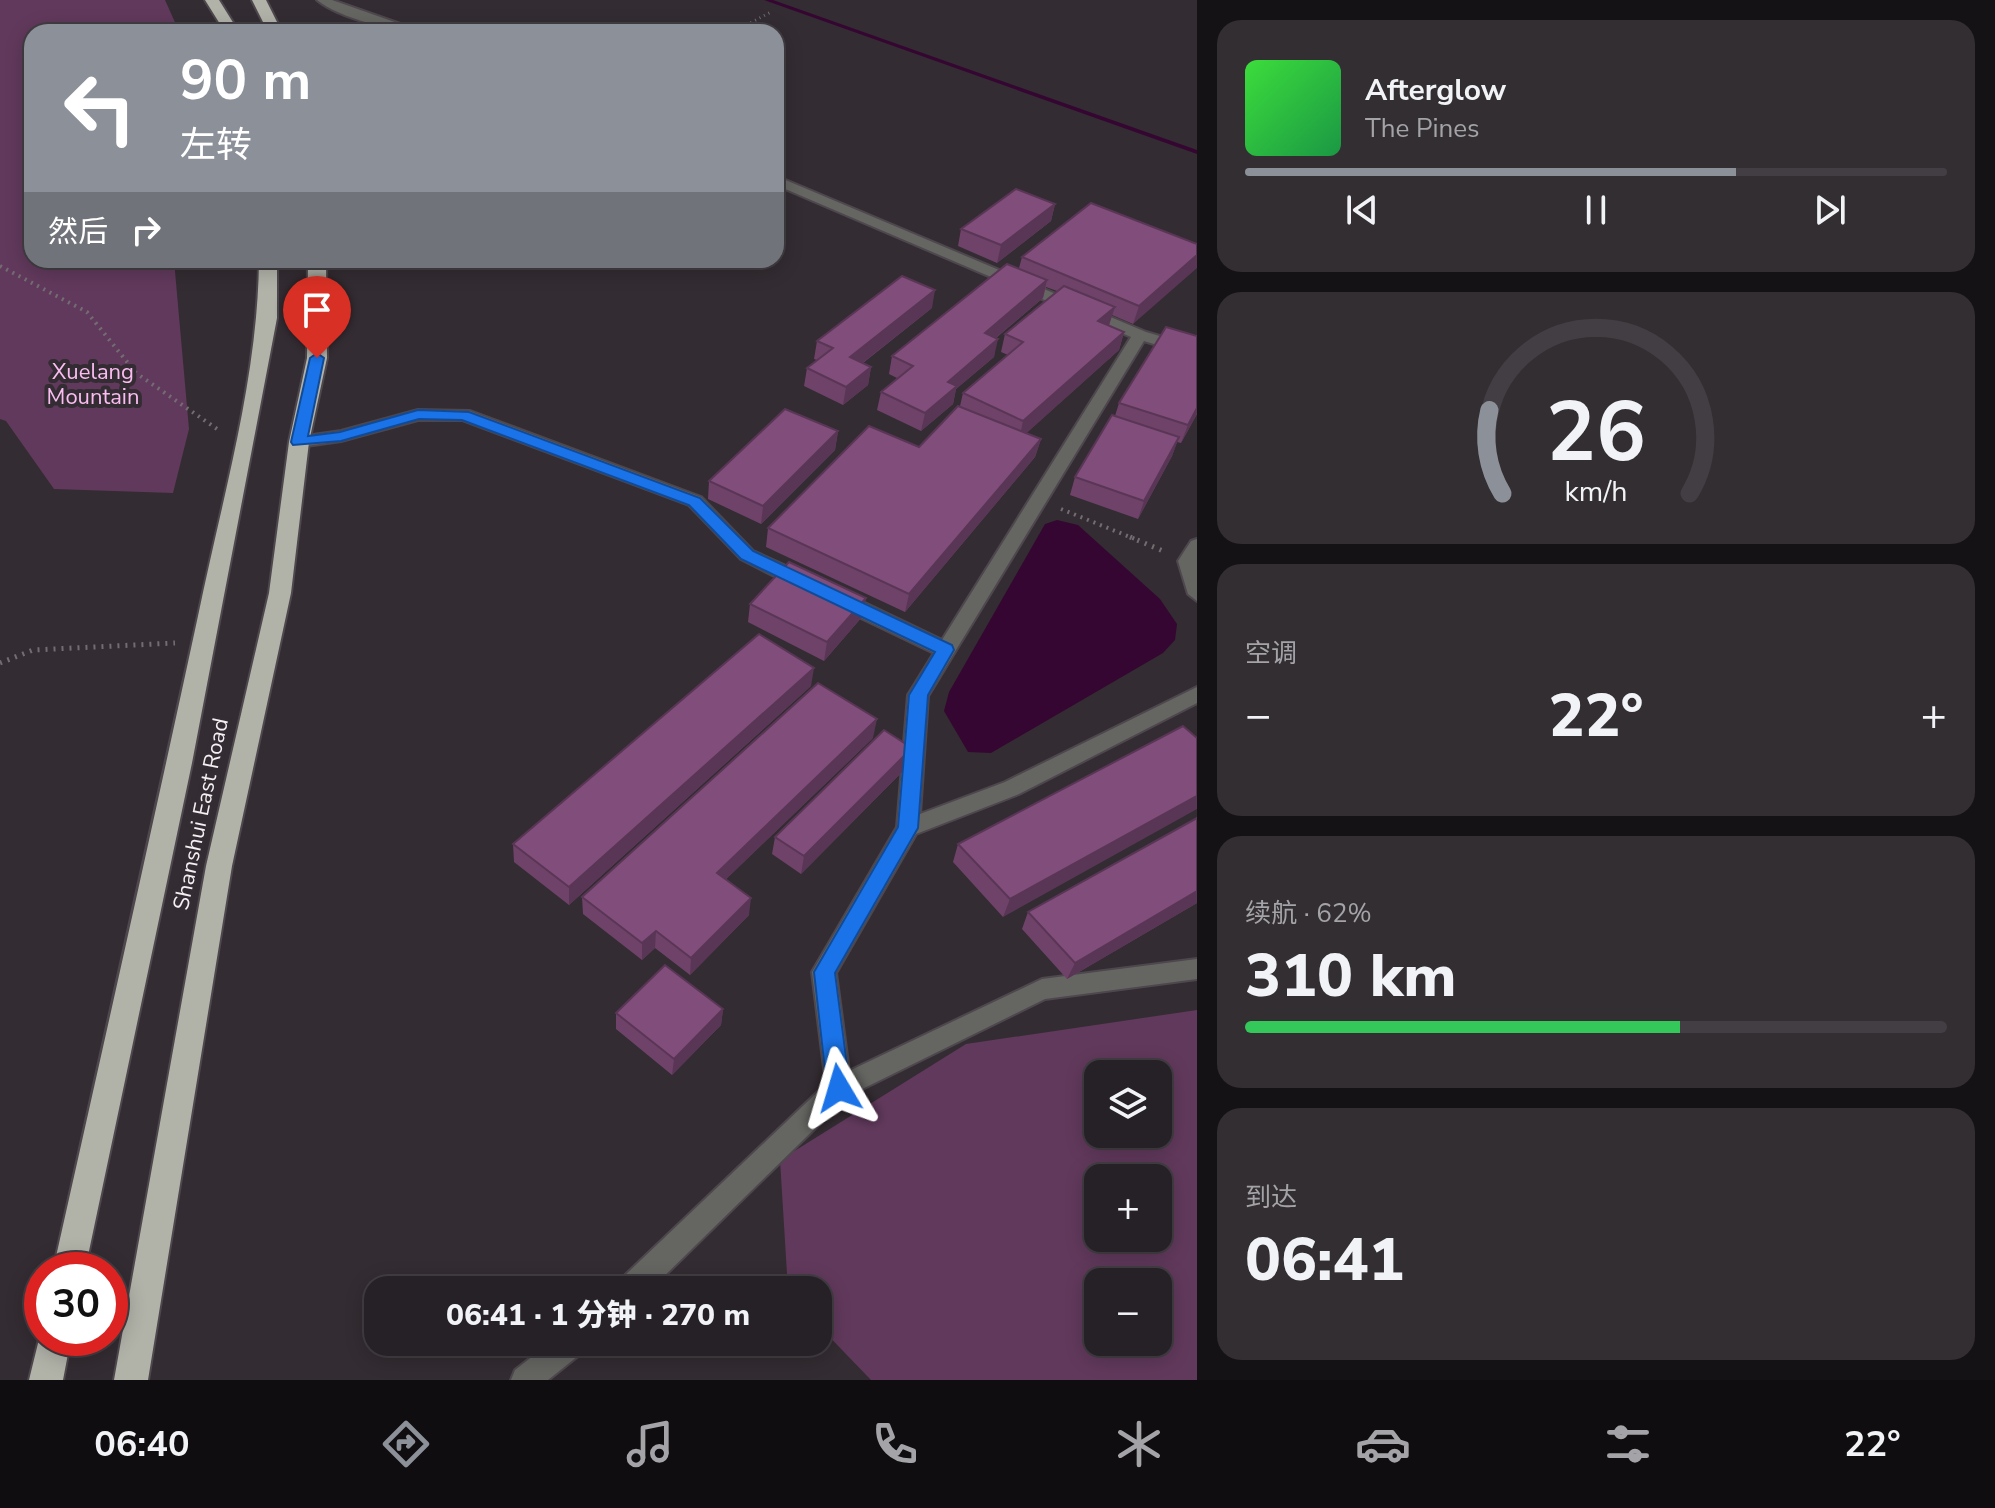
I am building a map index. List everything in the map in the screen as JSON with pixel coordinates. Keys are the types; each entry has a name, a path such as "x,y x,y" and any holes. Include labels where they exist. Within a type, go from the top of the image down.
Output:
{"highway":[{"path":"212,0 227,24"},
{"path":"259,0 271,24"},
{"name":"Shanshui East Road","path":"73,1252 245,440 268,318 268,268"},
{"name":"Shanshui East Road","path":"131,1380 219,866 280,593 299,442 317,358 317,268"},
{"path":"46,1380 51,1356"}],"street":[{"path":"323,0 390,24"},
{"path":"784,183 1140,335 1197,352"},
{"path":"839,1088 824,972 908,828 918,695 1140,335"},
{"path":"299,442 341,436 418,415 464,415 695,501 747,555 945,650"},
{"path":"1192,553 1197,594"},
{"path":"908,828 1012,788 1197,694"},
{"path":"644,1276 839,1088 1042,989 1197,969"},
{"path":"525,1380 555,1356"}],"path":[{"path":"748,24 771,12"},
{"path":"0,266 87,312 136,373 219,430 245,440"},
{"path":"1038,500 1192,553"},
{"path":"0,663 33,650 204,641"}],"green space":[{"name":"Xuelang Mountain","path":"0,0 165,0 176,24 24,24 24,268 175,268 189,429 173,493 54,489 6,421 0,419"},
{"path":"1197,1010 1197,1380 871,1380 832,1340 832,1276 787,1276 780,1160 966,1044"}],"shaded area":[{"path":"1057,520 1078,525 1160,599 1177,624 1175,640 1163,653 991,753 968,752 944,711 949,692 1045,524"}],"building":[{"path":"1016,189 1055,204 1001,245 961,229"},
{"path":"1091,203 1197,244 1197,255 1139,306 1022,257"},
{"path":"1007,264 1047,280 985,333 998,339 948,382 957,386 925,413 881,392 913,366 892,356"},
{"path":"902,276 935,290 850,357 871,367 846,387 807,368 833,348 817,341"},
{"path":"1064,286 1115,307 1098,321 1124,332 1023,421 963,393 1023,342 1005,334"},
{"path":"1166,327 1197,336 1197,408 1188,425 1119,403"},
{"path":"958,406 1041,439 909,594 768,528 869,426 919,447"},
{"path":"785,409 838,431 763,506 709,481"},
{"path":"1112,415 1179,437 1144,501 1075,477"},
{"path":"789,562 866,598 827,642 750,604"},
{"path":"759,634 814,668 569,887 513,844"},
{"path":"818,683 877,719 717,873 751,898 691,958 656,931 642,943 582,897"},
{"path":"1183,726 1197,738 1197,796 1010,899 958,844"},
{"path":"884,730 912,748 804,856 775,837"},
{"path":"1197,818 1197,891 1075,963 1028,912"},
{"path":"665,965 723,1009 674,1059 616,1013"}],"waterway":[{"path":"767,0 1197,152"}],"route":[{"path":"317,358 299,442 341,436 418,415 464,415 695,501 747,555 945,650 918,695 908,828 824,972 839,1088"}]}
